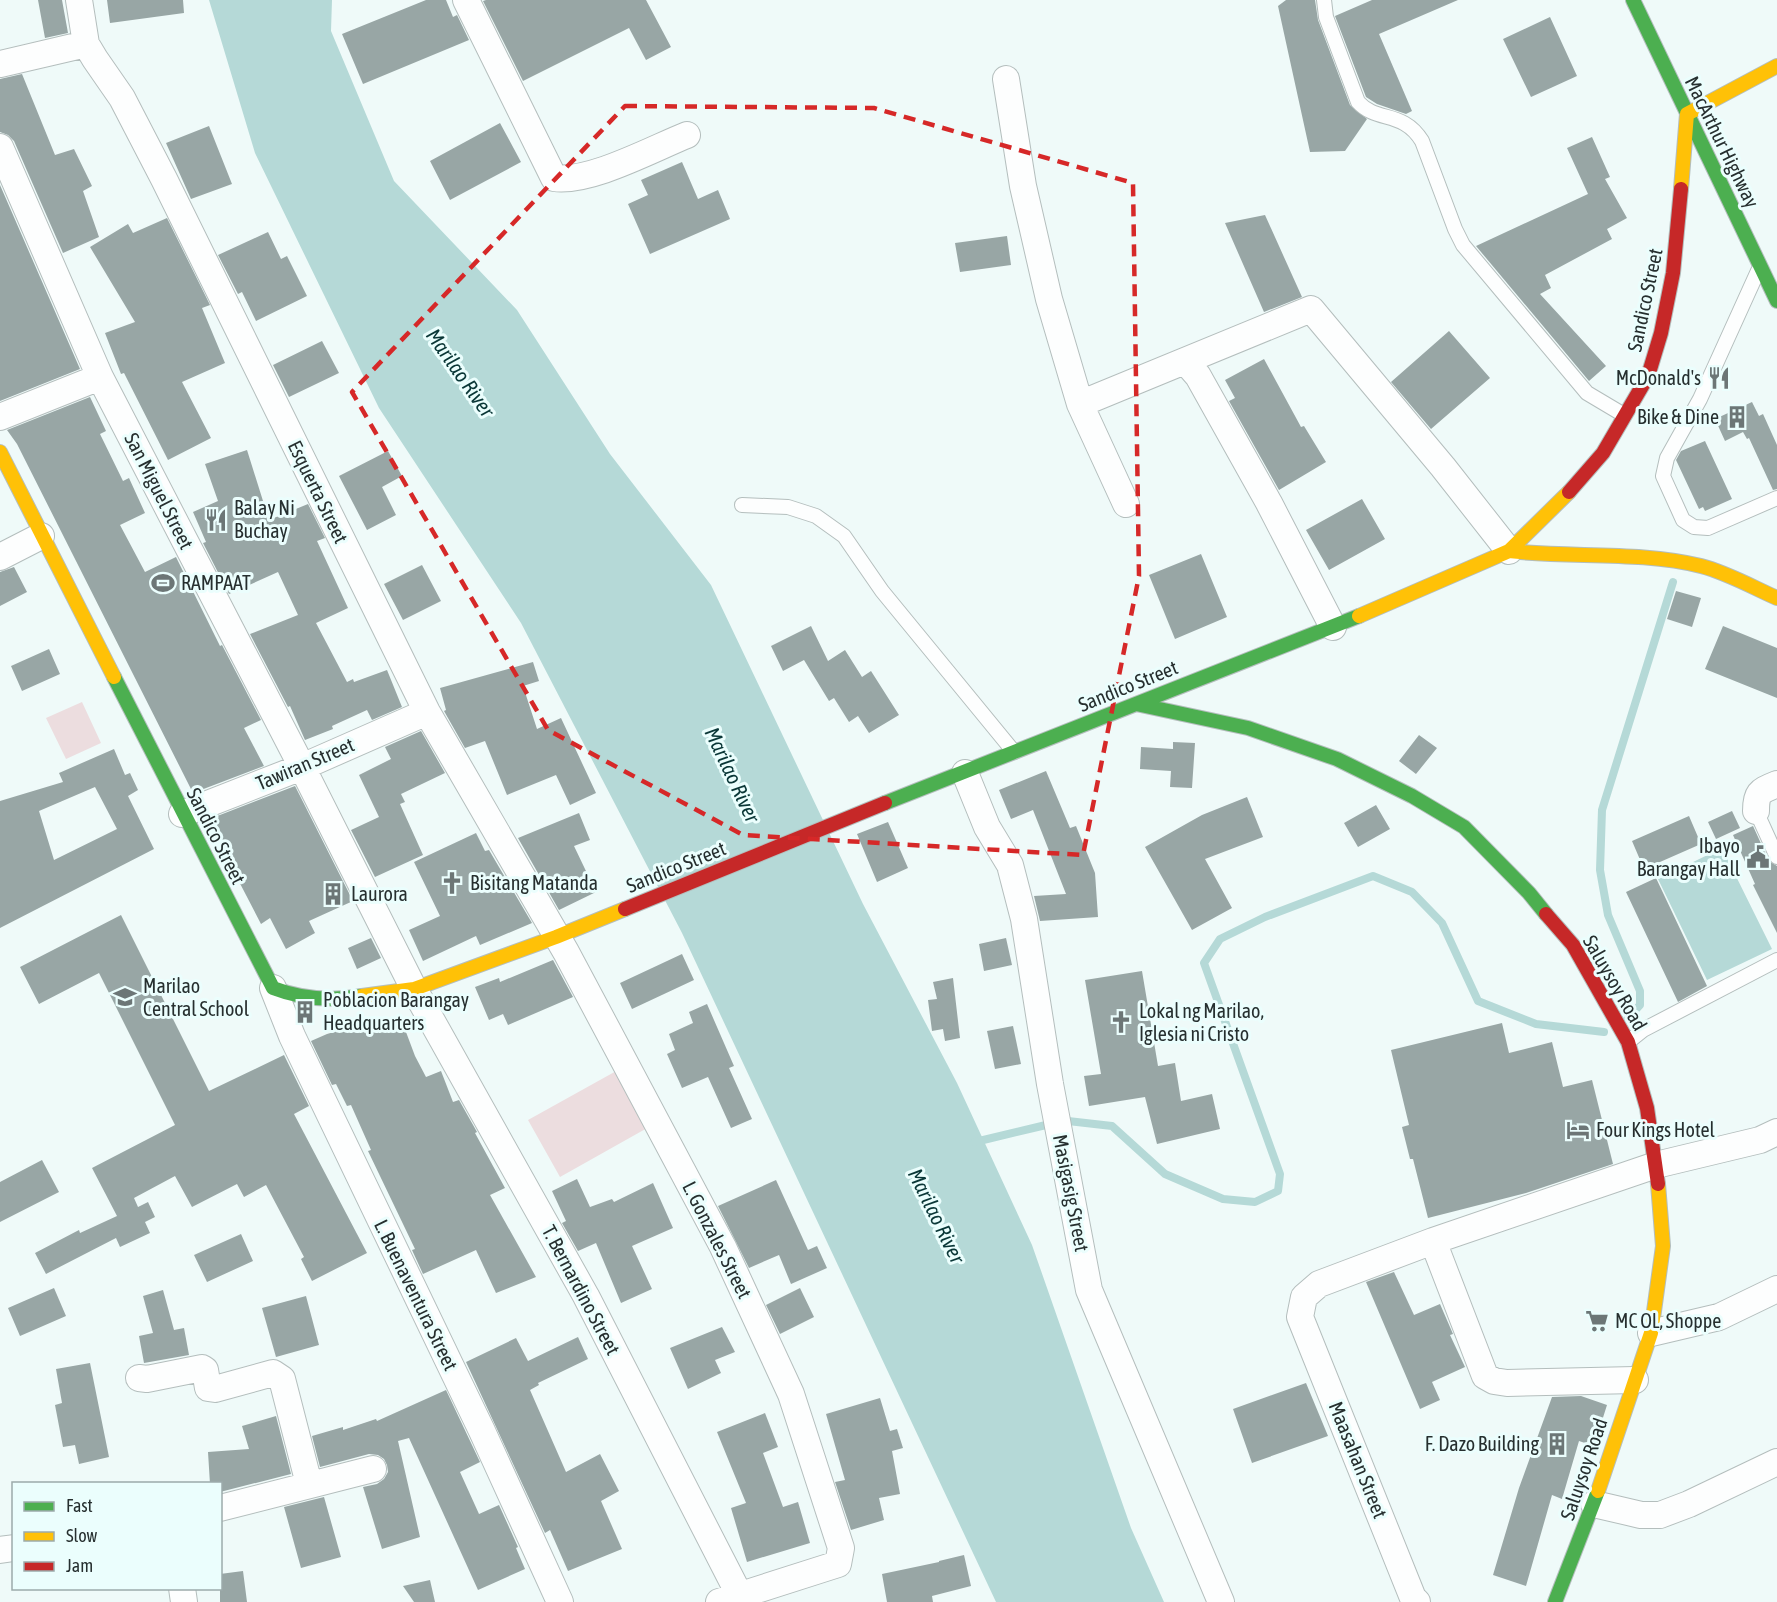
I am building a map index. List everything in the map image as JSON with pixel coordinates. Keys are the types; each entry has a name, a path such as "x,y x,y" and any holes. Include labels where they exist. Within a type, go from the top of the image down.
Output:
{"main road":[{"name":"MacArthur Highway","path":"1633,0 1777,301"},
{"path":"1687,114 1777,66"},
{"name":"Sandico Street","path":"0,452 182,814 273,988 294,996 345,999 414,989 556,937 844,819 1333,627 1509,551 1556,506 1603,453 1648,376 1668,303 1677,240 1687,114"},
{"name":"Sandico Street","path":"1509,551 1655,560 1694,565 1723,574 1777,598"},
{"name":"Saluysoy Road","path":"1136,704 1248,728 1337,759 1412,795 1464,827 1529,893 1573,945 1628,1041 1647,1108 1656,1164 1662,1246 1652,1333 1594,1504 1555,1602"}],"street":[{"path":"0,64 87,44 79,0"},
{"path":"466,0 554,178 568,179 586,176 687,135"},
{"name":"Esquerta Street","path":"87,44 122,98 164,179 427,712 556,937"},
{"path":"1006,80 1025,198 1049,299 1080,404 1126,504"},
{"name":"San Miguel Street","path":"0,147 100,377 414,989"},
{"path":"1080,404 1311,309 1443,467 1509,551"},
{"path":"1185,361 1198,376 1264,493 1333,627"},
{"path":"0,417 100,377"},
{"path":"0,557 41,536"},
{"name":"Tawiran Street","path":"182,814 302,767 427,712"},
{"name":"Masigasig Street","path":"965,773 987,827 1010,865 1024,918 1050,1084 1089,1290 1221,1602"},
{"path":"1756,811 1756,799 1760,792 1777,784"},
{"name":"L. Gonzales Street","path":"556,937 723,1247 792,1394 841,1548 838,1564 734,1600"},
{"name":"L. Buenaventura Street","path":"273,988 292,1036 482,1431 560,1602"},
{"name":"T. Bernardino Street","path":"414,989 586,1296 734,1600"},
{"path":"1635,1380 1507,1383 1494,1381 1485,1376 1433,1241 1656,1164 1760,1140 1777,1132"},
{"name":"Maasahan Street","path":"1417,1602 1413,1598 1300,1317 1304,1297 1319,1284 1433,1241"},
{"path":"1652,1333 1719,1317 1777,1289"},
{"path":"139,1378 147,1379 202,1368 205,1370 208,1388 215,1389 273,1373 279,1376 282,1379 309,1484"},
{"path":"1594,1504 1641,1515 1660,1515 1689,1504 1777,1462"},
{"path":"222,1507 373,1469"}],"lane":[{"path":"1324,0 1326,17 1358,102 1363,107 1399,120 1416,131 1463,245 1587,393 1624,415"},
{"path":"1760,266 1700,399 1667,458 1663,476 1683,520 1694,527 1708,528 1777,498"},
{"path":"742,505 788,507 816,516 844,536 882,591 1014,752"},
{"path":"1756,811 1777,857"},
{"path":"1628,1041 1643,1030 1777,960"}],"highlighted area":[{"path":"625,106 874,108 1133,183 1139,576 1083,855 743,835 548,730 352,392"}],"shaded area":[{"path":"82,702 101,743 66,759 46,718"},
{"path":"618,1070 649,1127 560,1177 528,1120"}],"water":[{"name":"Marilao River","path":"209,0 332,0 331,31 394,181 517,310 610,454 711,585 863,904 957,1083 1032,1245 1131,1528 1164,1602 996,1602 682,933 521,623 379,408 255,153"},
{"path":"1722,848 1772,949 1707,980 1658,879"}],"building":[{"path":"38,0 62,0 68,33 45,38"},
{"path":"107,0 183,0 184,13 110,23"},
{"path":"426,0 446,0 453,17 457,15 469,40 363,84 342,34"},
{"path":"646,0 671,47 646,60 629,28 523,81 483,1"},
{"path":"1286,0 1315,0 1318,20 1350,105 1367,119 1345,151 1310,152 1278,6"},
{"path":"1372,0 1458,0 1379,34 1412,111 1406,114 1377,104 1366,97 1335,16"},
{"path":"1550,17 1577,76 1531,97 1503,39"},
{"path":"22,74 55,155 74,149 92,186 83,191 99,237 63,253 14,141 8,135 0,132 0,79"},
{"path":"500,123 521,162 450,200 430,161"},
{"path":"209,126 232,184 191,199 166,143"},
{"path":"1592,137 1610,177 1605,179 1627,218 1607,229 1612,239 1545,275 1551,288 1540,294 1606,366 1589,381 1476,246 1588,194 1567,148"},
{"path":"682,162 698,199 718,190 730,219 650,254 628,204 648,195 641,180"},
{"path":"0,185 80,369 0,401"},
{"path":"1265,215 1302,297 1264,312 1225,223"},
{"path":"167,218 210,305 202,308 225,363 182,382 211,438 168,460 124,373 121,374 105,333 135,322 90,247 128,224 133,233"},
{"path":"268,232 281,259 287,256 307,296 256,321 242,292 238,294 218,255"},
{"path":"1007,236 1011,265 960,272 955,243"},
{"path":"1449,331 1490,378 1431,429 1391,382"},
{"path":"322,341 339,373 289,397 273,365"},
{"path":"1264,359 1301,427 1304,426 1326,462 1279,490 1229,401 1235,398 1225,380"},
{"path":"90,397 106,431 100,434 123,481 129,478 145,513 120,525 145,572 176,557 220,646 222,645 261,720 244,728 264,766 193,793 17,444 7,430"},
{"path":"1752,402 1759,416 1763,414 1777,445 1777,489 1773,490 1749,438 1747,439 1743,432 1725,441 1715,419"},
{"path":"1705,441 1732,499 1705,511 1703,507 1699,509 1676,460 1681,451"},
{"path":"247,450 269,520 308,504 325,538 317,541 348,608 316,623 347,682 353,679 354,682 387,670 402,707 372,720 367,710 332,726 333,729 305,740 290,706 288,707 250,634 298,615 278,572 229,594 203,543 206,542 193,512 218,501 205,464"},
{"path":"388,451 402,476 382,487 396,515 367,530 339,476"},
{"path":"1362,499 1385,539 1329,570 1306,530"},
{"path":"1201,554 1227,617 1175,639 1149,575"},
{"path":"422,565 441,601 403,620 384,584"},
{"path":"14,567 27,592 0,606 0,572"},
{"path":"1676,591 1701,598 1692,627 1667,619"},
{"path":"811,626 828,661 845,650 862,677 871,671 899,715 869,733 858,716 849,722 834,698 829,701 804,660 783,671 771,646"},
{"path":"1723,626 1777,648 1777,698 1705,669"},
{"path":"49,649 60,674 22,691 11,666"},
{"path":"533,662 539,681 523,686 537,729 561,718 596,793 570,805 556,775 507,795 485,741 465,748 444,711 446,710 440,688"},
{"path":"421,731 445,773 401,794 405,802 400,804 423,855 375,877 351,830 379,817 359,775 391,759 385,747"},
{"path":"1419,735 1437,748 1416,774 1399,761"},
{"path":"1173,742 1195,743 1192,788 1170,787 1171,771 1140,769 1141,747 1173,749"},
{"path":"114,749 125,775 130,773 138,790 128,796 154,849 0,928 0,801 63,782 59,773","holes":["95,787 117,829 54,860 39,811"]},
{"path":"1046,771 1070,828 1076,826 1095,873 1098,917 1040,921 1034,896 1066,894 1033,810 1011,819 999,790"},
{"path":"295,786 353,901 309,921 315,933 286,949 270,918 261,924 207,820"},
{"path":"1247,797 1263,837 1205,859 1232,908 1192,930 1145,847 1202,815"},
{"path":"1376,805 1390,829 1358,847 1344,823"},
{"path":"1732,811 1740,828 1716,839 1708,822"},
{"path":"579,813 590,840 574,846 596,892 559,910 518,838"},
{"path":"1689,816 1701,844 1644,869 1632,841"},
{"path":"888,822 908,868 877,882 857,834"},
{"path":"1753,826 1769,861 1777,866 1777,933 1753,885 1755,884 1733,835"},
{"path":"476,833 485,851 489,850 532,923 480,945 476,936 423,961 409,930 440,916 414,862"},
{"path":"1656,878 1707,986 1678,1002 1626,892"},
{"path":"121,915 209,1091 284,1055 309,1106 294,1114 367,1253 312,1281 301,1259 304,1257 266,1185 244,1197 237,1184 192,1207 175,1176 134,1198 138,1207 148,1202 155,1217 145,1222 150,1233 120,1247 116,1238 46,1274 35,1253 79,1230 80,1233 117,1216 92,1168 175,1125 99,973 39,1004 20,967"},
{"path":"371,938 381,958 357,969 348,948"},
{"path":"1006,938 1012,965 984,971 979,944"},
{"path":"682,954 694,980 632,1009 620,983"},
{"path":"553,960 573,997 508,1025 503,1014 489,1020 475,987 499,978 500,982"},
{"name":"Lokal ng Marilao, Iglesia ni Cristo","path":"1142,971 1158,1066 1175,1063 1181,1101 1212,1094 1220,1129 1157,1144 1145,1097 1089,1106 1084,1076 1101,1074 1085,980"},
{"path":"953,978 960,1038 945,1041 943,1029 932,1031 928,1000 937,999 933,982"},
{"path":"707,1004 734,1066 729,1068 752,1119 731,1128 708,1077 682,1088 667,1054 675,1050 669,1034 693,1023 689,1012"},
{"path":"400,1016 415,1056 426,1077 441,1071 453,1102 459,1100 477,1132 475,1133 505,1188 490,1195 536,1277 496,1293 476,1250 423,1274 412,1250 415,1249 368,1151 371,1150 351,1105 347,1106 336,1084 332,1085 311,1041 358,1025 360,1030"},
{"path":"1502,1023 1509,1053 1552,1042 1563,1087 1592,1080 1613,1164 1526,1193 1428,1218 1402,1127 1409,1125 1391,1050"},
{"path":"1013,1026 1021,1064 995,1069 987,1031"},
{"path":"42,1160 59,1192 0,1222 0,1182"},
{"path":"577,1179 590,1207 612,1199 614,1202 653,1183 673,1228 632,1246 652,1289 621,1303 596,1243 578,1251 562,1223 566,1221 552,1191"},
{"path":"776,1180 808,1250 817,1246 827,1268 791,1284 779,1255 749,1268 718,1206"},
{"path":"241,1234 253,1261 207,1282 194,1255"},
{"path":"1394,1272 1414,1315 1440,1304 1453,1334 1450,1335 1465,1367 1432,1382 1440,1400 1420,1409 1366,1282"},
{"path":"54,1288 66,1316 20,1336 8,1308"},
{"path":"800,1288 814,1317 780,1334 766,1305"},
{"path":"163,1290 174,1330 184,1328 189,1355 144,1363 139,1336 153,1333 143,1296"},
{"path":"306,1296 319,1345 276,1357 262,1308"},
{"path":"722,1327 735,1352 715,1360 721,1373 688,1389 670,1348"},
{"path":"578,1337 588,1359 538,1383 539,1385 530,1390 566,1472 600,1454 619,1491 601,1501 622,1549 568,1571 550,1530 545,1533 466,1362 516,1338 528,1361"},
{"path":"90,1363 109,1457 79,1464 75,1445 63,1447 55,1405 62,1403 56,1369"},
{"path":"1306,1383 1328,1436 1252,1463 1233,1409"},
{"path":"446,1390 480,1462 460,1472 479,1514 499,1505 525,1569 478,1590 409,1438 398,1441 420,1537 382,1549 363,1487 377,1484 384,1479 388,1472 384,1459 378,1455 369,1454 320,1467 312,1436 343,1427 343,1430 376,1419 377,1421"},
{"path":"1581,1396 1607,1405 1594,1446 1579,1441 1562,1499 1552,1495 1526,1586 1493,1575 1519,1488 1552,1397"},
{"path":"880,1398 890,1431 897,1429 903,1448 892,1451 900,1494 879,1498 884,1520 851,1530 835,1482 845,1480 826,1414"},
{"path":"765,1413 778,1447 763,1453 783,1507 798,1502 810,1543 747,1562 731,1508 746,1503 717,1432"},
{"path":"276,1416 291,1474 222,1491 222,1482 210,1482 208,1452 249,1449 242,1426"},
{"path":"324,1497 341,1557 301,1568 284,1507"},
{"path":"964,1555 971,1586 932,1596 933,1602 887,1602 882,1574"},
{"path":"243,1571 247,1602 220,1602 222,1574"},
{"path":"430,1580 435,1602 414,1602 403,1586"}],"waterway":[{"path":"1628,1018 1640,1005 1640,991 1608,915 1600,870 1602,810 1673,582"},
{"path":"1068,1121 1112,1126 1165,1174 1223,1199 1255,1202 1278,1191 1280,1174 1204,963 1220,939 1265,917 1373,876 1412,892 1442,923 1478,1001 1536,1024 1604,1032"},
{"path":"975,1142 1046,1125"}],"traffic: fast":[{"path":"1633,0 1777,301"},
{"path":"885,803 1359,616"},
{"path":"114,677 273,988 294,995 317,998 362,996"},
{"path":"1136,704 1248,728 1337,759 1412,796 1464,827 1529,893 1546,914"},
{"path":"1555,1602 1598,1491"}],"traffic: slow":[{"path":"1681,189 1687,114 1777,66"},
{"path":"0,452 114,677"},
{"path":"1359,616 1509,551 1569,492"},
{"path":"1509,551 1678,561 1721,572 1777,598"},
{"path":"362,996 414,989 625,909"},
{"path":"1598,1491 1651,1333 1663,1246 1658,1184"}],"traffic: jam":[{"path":"1569,492 1603,453 1648,376 1661,333 1673,273 1681,189"},
{"path":"625,909 885,803"},
{"path":"1546,914 1573,945 1628,1042 1647,1108 1658,1184"}],"place":[{"name":"McDonald's","path":"1719,378"},
{"name":"Bike & Dine","path":"1737,417"},
{"name":"Balay Ni Buchay","path":"216,520"},
{"name":"RAMPAAT","path":"163,583"},
{"name":"Ibayo Barangay Hall","path":"1758,857"},
{"name":"Bisitang Matanda","path":"452,883"},
{"name":"Laurora","path":"333,894"},
{"name":"Marilao Central School","path":"125,997"},
{"name":"Poblacion Barangay Headquarters","path":"305,1012"},
{"name":"Lokal ng Marilao, Iglesia ni Cristo","path":"1121,1022"},
{"name":"Four Kings Hotel","path":"1578,1130"},
{"name":"MC OL, Shoppe","path":"1597,1321"},
{"name":"F. Dazo Building","path":"1557,1444"}]}
